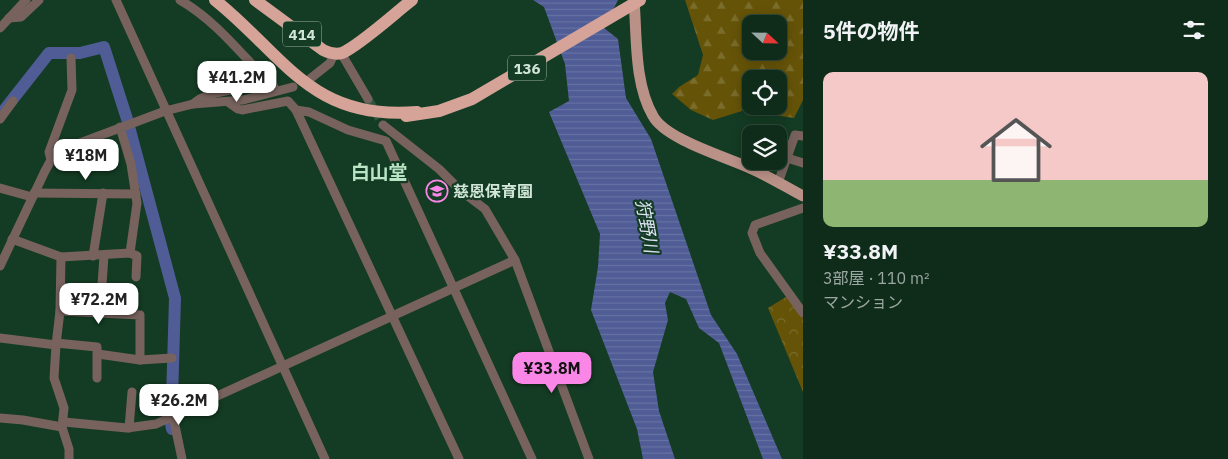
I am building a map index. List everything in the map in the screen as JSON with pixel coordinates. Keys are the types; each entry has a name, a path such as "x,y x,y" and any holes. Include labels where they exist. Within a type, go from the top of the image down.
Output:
{"highway":[{"name":"136","path":"209,0 288,75 307,89 329,101 372,114 439,111 472,99 640,0"},
{"name":"136","path":"215,0 290,72 315,89 342,102 361,108 405,114 438,108 471,97 633,0"},
{"name":"414","path":"255,0 323,50 338,53 353,46 412,0"}],"main road":[{"path":"633,0 641,76 649,109 659,125 672,135 803,196"}],"street":[{"path":"0,28 26,0"},
{"path":"9,18 21,17 39,0"},
{"path":"116,0 325,459"},
{"path":"180,0 218,29 271,84 201,97 193,104"},
{"path":"311,78 330,63 338,53 368,99"},
{"path":"51,160 49,152 72,90 71,58"},
{"path":"0,266 51,160 64,149 165,111 193,104 228,102 266,96 293,87"},
{"path":"0,118 13,101"},
{"path":"228,102 238,110 242,110 288,101 296,110 459,459"},
{"path":"296,110 309,112 348,130 386,141 532,459"},
{"path":"383,125 394,136 439,169 461,191 485,209 515,260 589,459"},
{"path":"120,127 131,164 136,194 137,209 130,254"},
{"path":"787,155 795,134 803,136"},
{"path":"787,158 803,163"},
{"path":"778,183 782,170"},
{"path":"0,188 33,195 136,194"},
{"path":"93,256 103,193"},
{"path":"803,208 755,225 752,233 760,253 803,313"},
{"path":"0,240 12,240 61,257 130,254 137,256 136,277"},
{"path":"100,313 104,256"},
{"path":"61,257 60,310 54,378 64,408 63,425 69,449 69,459"},
{"path":"0,418 63,425 130,428 151,426 515,260"},
{"path":"60,310 140,315 140,360"},
{"path":"0,338 97,347 97,378"},
{"path":"98,354 140,360 172,358"},
{"path":"130,428 132,392"},
{"path":"173,416 182,459"}],"green space":[{"path":"685,0 803,0 803,100 794,118 774,115 787,115 787,70 742,70 742,111 713,120 691,110 672,94 679,87 698,75 703,55"},
{"path":"789,295 803,318 803,392 768,308"}],"water":[{"name":"狩野川","path":"533,0 618,0 604,28 618,39 626,98 651,139 711,315 737,354 782,459 763,459 719,343 699,328 686,299 670,292 665,303 668,320 653,372 659,411 675,459 643,459 637,429 591,310 598,267 600,234 549,112 569,101 565,64 544,7"}],"waterway":[{"path":"5,109 49,53 80,53 104,47 127,119 175,298 172,399 169,413 172,429"}],"tunnel":[{"path":"368,99 383,125"}],"place":[{"name":"慈恩保育園","path":"437,191"}],"district":[{"name":"白山堂","path":"379,172"}]}
